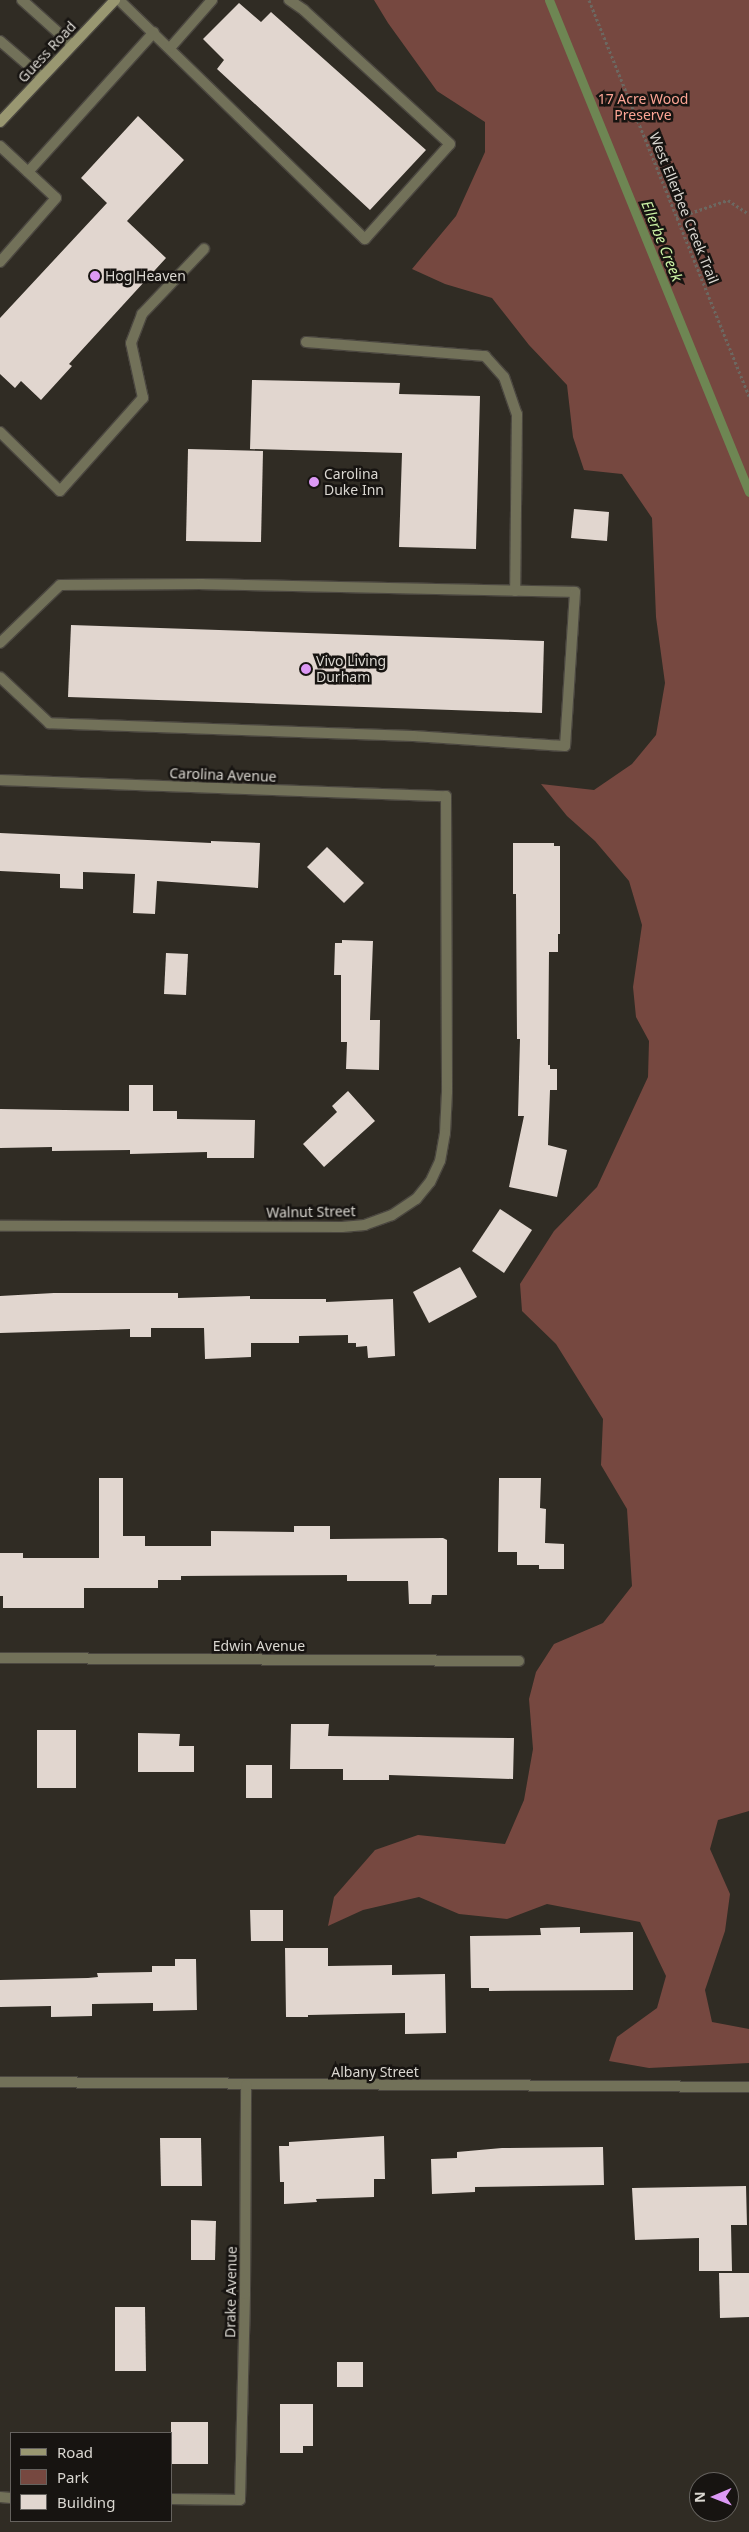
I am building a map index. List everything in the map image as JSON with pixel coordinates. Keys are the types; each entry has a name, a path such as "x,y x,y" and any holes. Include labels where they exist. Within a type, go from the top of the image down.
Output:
{"main road":[{"name":"Guess Road","path":"0,122 115,0"}],"street":[{"path":"22,0 72,45"},
{"path":"119,0 154,32 364,239 450,144 304,10 289,0"},
{"path":"170,48 212,0"},
{"path":"28,172 154,32"},
{"path":"0,41 42,78"},
{"path":"0,146 56,198 0,262"},
{"path":"0,432 60,491 143,398 131,344 142,314 204,249"},
{"path":"306,342 485,356 504,377 517,414 515,591"},
{"path":"0,642 60,585 202,584 575,592 565,746 413,736 50,723 0,677"},
{"name":"Carolina Avenue","path":"0,780 446,796"},
{"name":"Walnut Street","path":"0,1226 342,1227 365,1225 377,1221 392,1215 416,1198 434,1175 440,1161 445,1133 447,1092 446,796"},
{"name":"Edwin Avenue","path":"0,1658 519,1661"},
{"name":"Albany Street","path":"0,2082 94,2081 246,2085 749,2087"},
{"name":"Drake Avenue","path":"172,2499 240,2500 245,2294 246,2085"}],"path":[{"name":"West Ellerbee Creek Trail","path":"589,0 749,396"},
{"path":"676,218 728,200 749,214"}],"green space":[{"name":"17 Acre Wood Preserve","path":"374,0 749,0 749,1811 718,1820 710,1849 730,1894 725,1931 705,1990 712,2022 749,2029 749,2063 649,2068 609,2061 617,2037 657,2008 666,1976 640,1922 547,1904 507,1919 459,1914 419,1897 363,1910 328,1926 334,1897 375,1850 418,1835 505,1844 524,1800 533,1749 529,1699 536,1672 554,1644 603,1623 632,1586 627,1509 601,1465 603,1419 556,1344 522,1311 520,1284 554,1231 597,1187 648,1077 649,1041 636,1017 633,987 642,925 629,881 595,841 567,816 541,784 594,790 632,764 656,735 665,683 656,617 652,518 622,474 584,470 573,437 567,385 529,345 492,298 445,284 412,269 456,216 485,152 485,122 437,91 388,23"}],"building":[{"path":"239,3 261,22 271,12 426,150 370,210 217,69 224,60 203,39"},
{"path":"138,116 184,160 127,221 166,258 69,364 72,366 41,400 21,381 15,388 0,374 0,318 107,203 81,178"},
{"path":"252,380 400,383 399,394 480,396 476,549 399,547 402,453 250,449"},
{"path":"188,449 263,451 261,542 186,541"},
{"path":"574,509 609,512 607,541 571,538"},
{"name":"Vivo Living Durham","path":"71,625 544,641 542,713 68,697"},
{"path":"0,833 211,843 211,841 260,843 258,888 157,881 155,914 133,913 135,874 83,872 83,889 60,888 60,874 0,871"},
{"path":"513,843 554,843 554,846 560,846 560,934 558,934 558,952 549,952 548,1065 550,1065 550,1069 557,1069 557,1090 550,1090 548,1145 567,1150 557,1197 509,1187 524,1116 518,1116 520,1039 517,1039 516,894 513,894"},
{"path":"327,847 364,883 344,903 307,867"},
{"path":"342,940 373,941 370,1020 380,1020 379,1070 346,1069 347,1042 341,1042 341,975 334,975 335,943 342,943"},
{"path":"166,953 188,954 186,995 164,994"},
{"path":"129,1085 153,1085 153,1111 177,1111 177,1119 255,1120 254,1158 207,1158 207,1152 130,1154 130,1150 52,1151 52,1147 0,1148 0,1109 129,1111"},
{"path":"348,1091 375,1121 324,1167 303,1144 337,1112 332,1106"},
{"path":"500,1209 532,1230 504,1273 472,1251"},
{"path":"460,1267 477,1297 429,1323 413,1292"},
{"path":"54,1293 178,1293 178,1298 250,1296 250,1299 326,1299 326,1302 393,1299 395,1356 368,1358 367,1346 356,1347 356,1343 348,1343 348,1335 299,1336 299,1343 251,1343 251,1357 205,1359 204,1328 151,1328 151,1337 130,1337 130,1329 0,1333 0,1296"},
{"path":"99,1478 123,1478 123,1536 145,1536 145,1546 211,1546 211,1531 294,1532 294,1526 330,1526 330,1539 443,1538 447,1540 447,1595 432,1595 431,1604 409,1604 408,1581 347,1581 347,1575 181,1576 181,1580 158,1580 158,1588 84,1588 84,1608 3,1608 3,1596 0,1596 0,1553 23,1553 23,1558 99,1558"},
{"path":"499,1478 541,1478 540,1508 546,1509 545,1543 564,1544 564,1569 539,1569 539,1565 517,1565 517,1552 498,1552"},
{"path":"291,1724 329,1724 328,1736 514,1738 513,1779 389,1775 389,1780 343,1780 343,1769 290,1769"},
{"path":"37,1730 76,1730 76,1788 37,1788"},
{"path":"138,1733 180,1734 179,1746 194,1746 194,1772 138,1772"},
{"path":"246,1765 272,1765 272,1798 246,1798"},
{"path":"250,1910 283,1910 283,1941 251,1941"},
{"path":"580,1927 580,1933 633,1932 633,1990 489,1991 489,1988 471,1988 470,1936 541,1935 540,1928"},
{"path":"285,1948 328,1948 328,1966 392,1965 392,1975 445,1974 446,2033 405,2034 405,2013 286,2017"},
{"path":"175,1959 196,1959 197,2010 153,2011 153,2003 92,2004 92,2016 51,2017 51,2006 0,2007 0,1980 88,1978 98,1977 97,1973 152,1972 152,1966 175,1966"},
{"path":"384,2136 385,2179 374,2179 374,2197 316,2199 317,2202 284,2204 284,2182 280,2182 279,2146 289,2146 289,2142"},
{"path":"160,2138 201,2138 202,2186 161,2186"},
{"path":"603,2147 604,2185 475,2187 475,2192 432,2194 431,2159 457,2158 457,2152 502,2148"},
{"path":"746,2186 747,2225 731,2225 732,2271 699,2271 699,2238 635,2240 632,2188"},
{"path":"191,2220 216,2221 215,2260 191,2260"},
{"path":"719,2273 749,2273 749,2317 720,2318"},
{"path":"115,2307 145,2307 146,2371 115,2371"},
{"path":"337,2362 363,2362 363,2387 337,2387"},
{"path":"280,2404 313,2404 313,2446 303,2446 303,2453 280,2453"},
{"path":"171,2422 208,2422 208,2464 172,2464"}],"waterway":[{"name":"Ellerbe Creek","path":"549,0 749,492"}],"place":[{"name":"Hog Heaven","path":"95,276"},
{"name":"Carolina Duke Inn","path":"314,482"},
{"name":"Vivo Living Durham","path":"306,669"}]}
